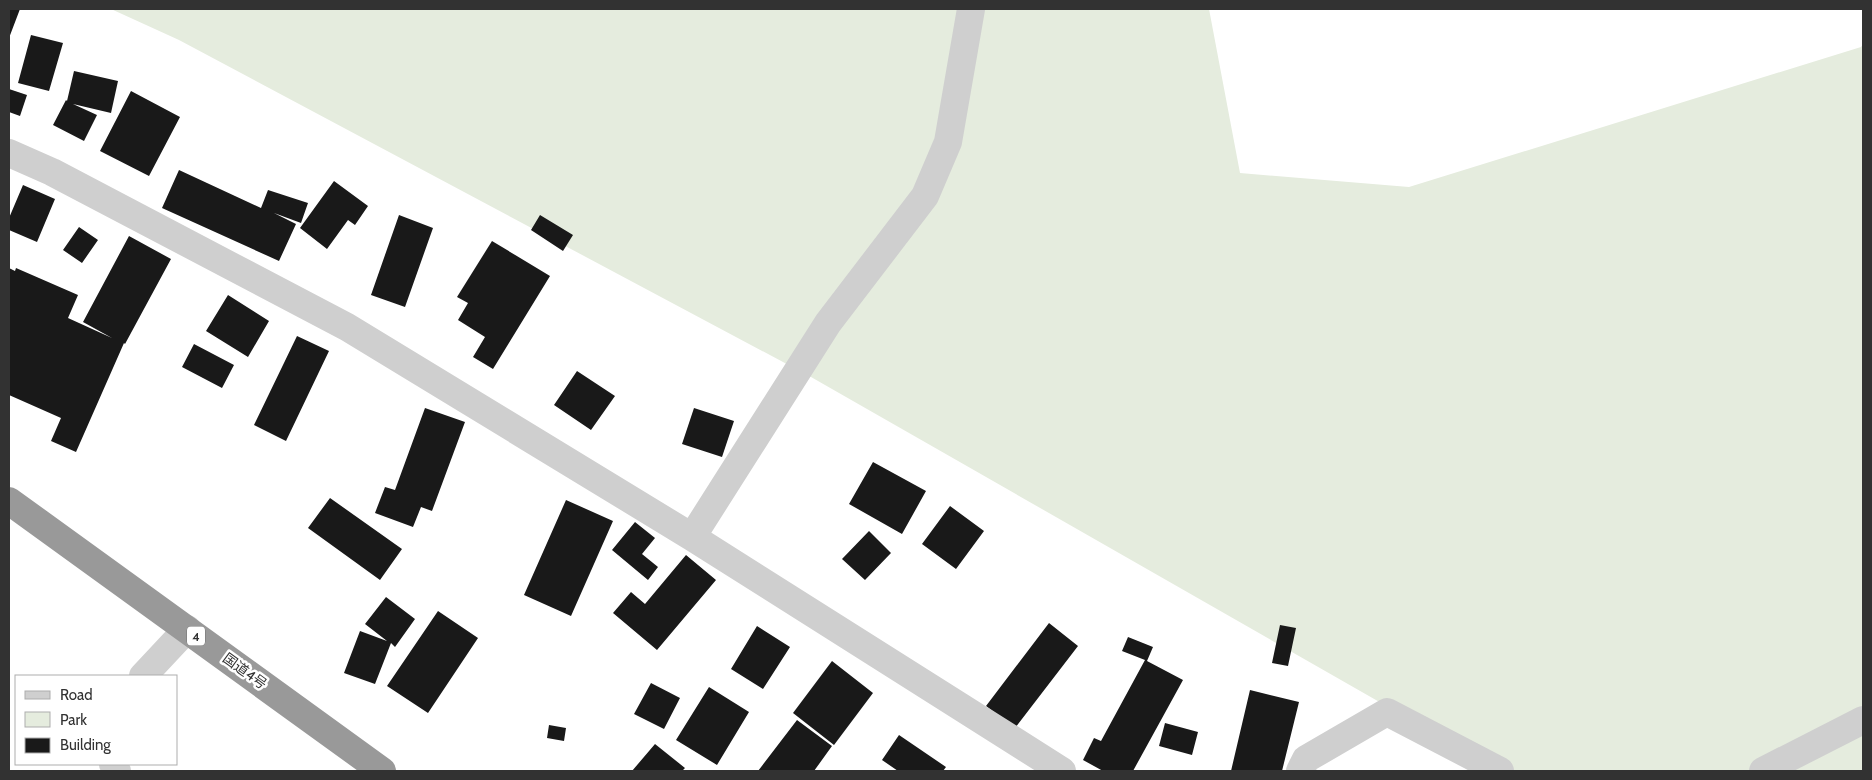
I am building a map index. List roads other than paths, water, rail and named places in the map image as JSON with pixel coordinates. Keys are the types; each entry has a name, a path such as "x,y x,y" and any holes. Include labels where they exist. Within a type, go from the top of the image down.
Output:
{"highway":[{"name":"国道4号","path":"9,501 382,771"}],"street":[{"path":"692,537 828,322 925,196 948,142 971,9"},
{"path":"9,153 52,172 347,327 692,537 1062,771"},
{"path":"144,675 187,629"},
{"path":"1300,771 1306,759 1387,712 1500,771"},
{"path":"1763,771 1863,720"}]}
